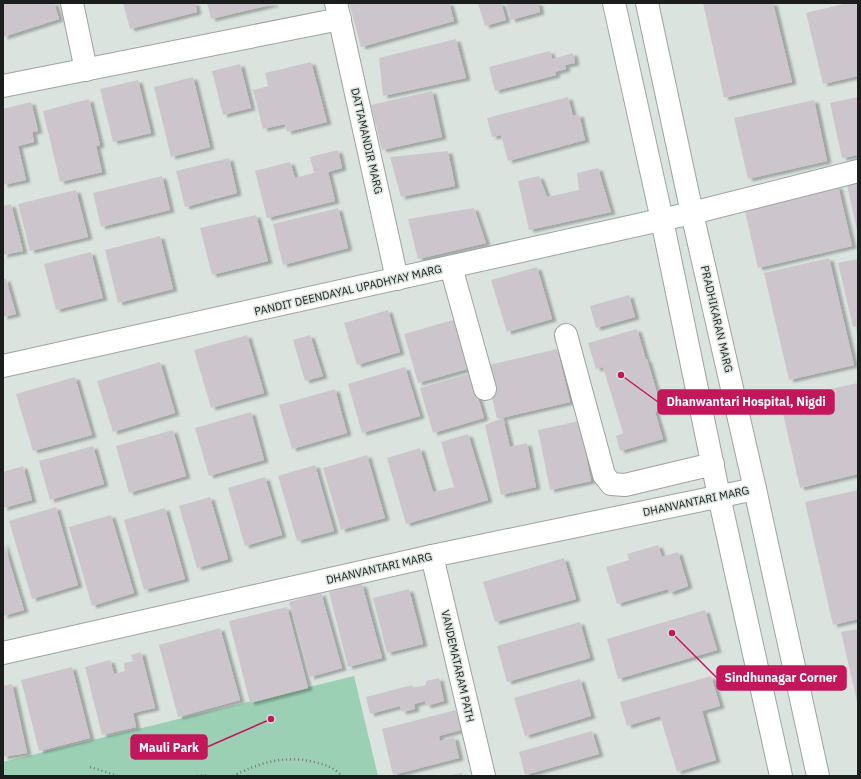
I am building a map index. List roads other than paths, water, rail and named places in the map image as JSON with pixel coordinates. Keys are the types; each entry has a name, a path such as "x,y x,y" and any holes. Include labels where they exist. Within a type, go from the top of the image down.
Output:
{"street":[{"path":"72,3 86,70"},
{"path":"614,3 662,220 719,496 781,776"},
{"name":"PRADHIKARAN MARG","path":"647,3 692,213 755,489 818,776"},
{"path":"3,86 86,70 338,11"},
{"name":"DATTAMANDIR MARG","path":"338,11 397,279"},
{"name":"PANDIT DEENDAYAL UPADHYAY MARG","path":"3,366 662,220 858,171"},
{"path":"451,267 485,389"},
{"path":"566,334 604,475 610,484 626,485 713,464"},
{"name":"DHANVANTARI MARG","path":"3,653 432,556 755,489"},
{"name":"VANDEMATARAM PATH","path":"432,556 484,776"}],"place":[{"name":"Dhanwantari Hospital, Nigdi","path":"621,375"},
{"name":"Sindhunagar Corner","path":"672,633"},
{"name":"Mauli Park","path":"271,719"}]}
